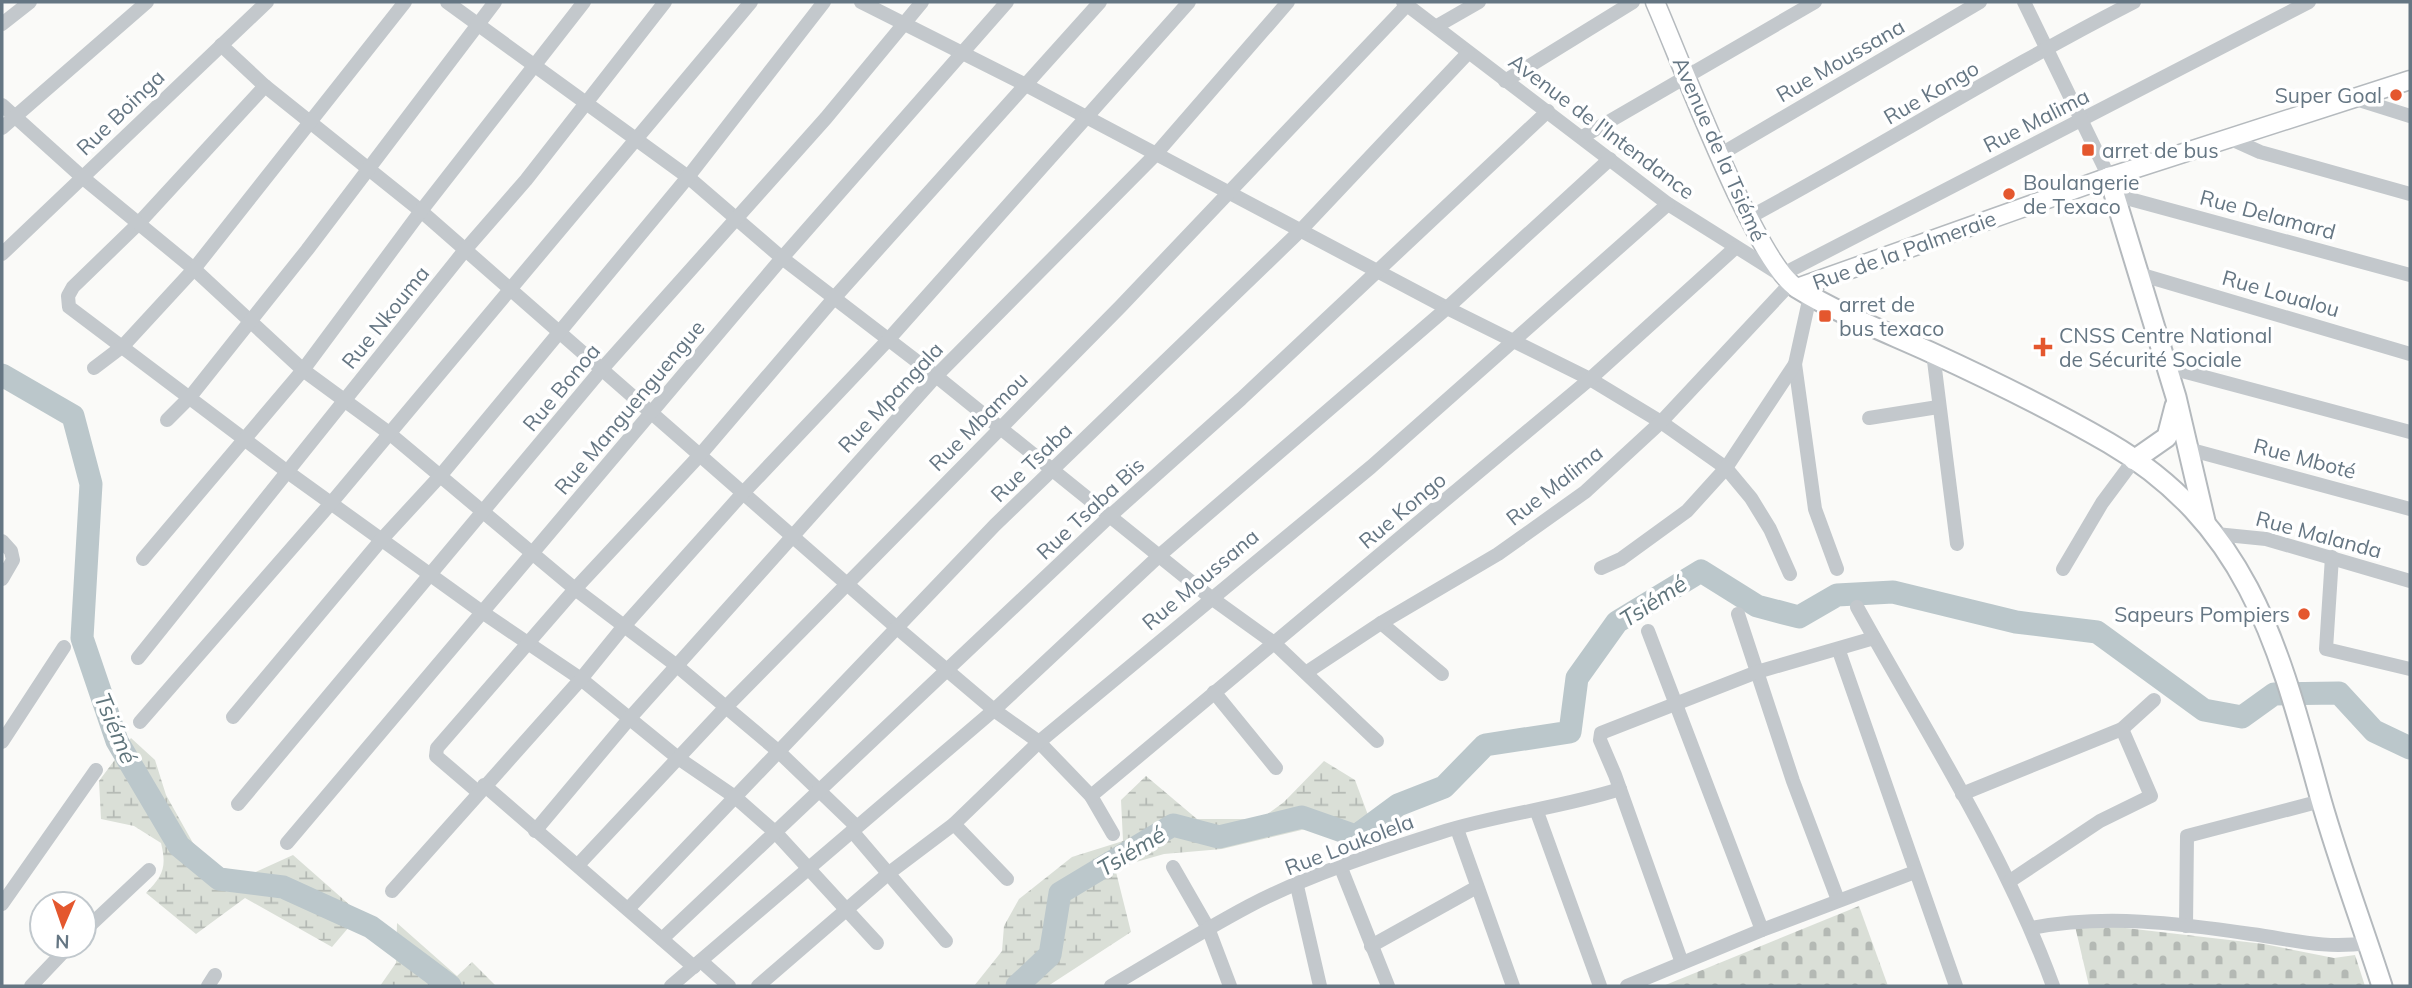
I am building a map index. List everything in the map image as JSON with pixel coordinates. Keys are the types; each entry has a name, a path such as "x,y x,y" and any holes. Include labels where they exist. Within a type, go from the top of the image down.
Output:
{"highway":[{"path":"2112,186 2176,397 2211,527"},
{"path":"1795,286 2079,427 2134,460 2211,527 2243,576 2261,612 2299,714 2321,800 2382,986"},
{"path":"2134,460 2167,436 2175,415 2176,397"}],"main road":[{"name":"Avenue de la Tsiémé","path":"1655,2 1748,218 1795,286"},
{"name":"Rue de la Palmeraie","path":"1795,286 2112,186 2229,138 2410,80"}],"street":[{"path":"2,24 30,2"},
{"path":"2,128 147,2"},
{"name":"Rue Boinga","path":"2,254 267,2"},
{"path":"94,368 123,346 194,269 308,121 405,2"},
{"path":"447,2 638,138 688,177 782,258 936,376 1210,597 1274,643 1377,741"},
{"path":"167,420 190,397 307,250 495,2"},
{"path":"143,559 303,370 421,211 584,2"},
{"name":"Rue Nkouma","path":"138,658 466,250 526,180 665,2"},
{"path":"140,722 332,502 751,2"},
{"path":"233,718 382,539 441,475 688,177 824,2"},
{"path":"861,2 1024,84 1514,343 1590,379 1661,422 1726,468 1758,508 1790,574"},
{"name":"Rue Bonoa","path":"238,804 602,369 737,219 922,2"},
{"name":"Rue Manguenguengue","path":"287,844 782,258 1007,2"},
{"path":"729,986 663,939 578,865 435,752 575,589 700,456 835,297 929,196 1024,84 1100,2"},
{"path":"391,891 743,493 888,340 1189,2"},
{"name":"Rue Mpangala","path":"535,831 629,719 936,376 1155,155 1287,2"},
{"path":"1437,26 1479,2"},
{"path":"1505,80 1633,2"},
{"path":"1584,136 1815,2"},
{"name":"Rue Moussana","path":"1721,154 1980,2"},
{"path":"2024,2 2112,186"},
{"name":"Rue Kongo","path":"1748,218 1831,174 2046,47 2134,2"},
{"name":"Rue Malima","path":"1307,672 1381,623 1498,554 1586,492 1661,422 1795,286 2082,121 2309,2"},
{"name":"Avenue de l'Intendance","path":"1405,3 1468,53 1584,136 1668,204 1795,286"},
{"name":"Rue Mbamou","path":"578,865 725,708 1230,193 1405,3"},
{"path":"221,45 265,86 421,211 896,627 994,710 1039,741 1091,796 1113,834"},
{"name":"Rue Tsaba","path":"629,908 896,627 1300,231 1468,53"},
{"path":"265,86 68,296 69,307 289,473 482,612 581,679 678,758 735,797 776,833 877,943"},
{"path":"2357,99 2410,116"},
{"path":"2,105 82,177 194,269 303,370 389,433 532,554 677,666 778,751 821,790 946,941"},
{"name":"Rue Tsaba Bis","path":"663,939 1110,516 1241,399 1548,111"},
{"path":"2229,138 2260,152 2410,194"},
{"path":"671,986 994,710 1160,555 1447,308 1610,159"},
{"name":"Rue Delamard","path":"2112,186 2410,275"},
{"name":"Rue Moussana","path":"758,986 889,873 954,824 1039,741 1210,597 1371,467 1668,204"},
{"name":"Rue Kongo","path":"1091,796 1590,379 1735,248"},
{"name":"Rue Loualou","path":"2139,274 2410,354"},
{"path":"1795,286 1795,363 1815,509 1837,569"},
{"path":"1933,353 1958,544"},
{"path":"1601,568 1621,559 1687,511 1726,468 1795,363"},
{"path":"2167,367 2410,432"},
{"path":"1869,418 1938,407"},
{"name":"Rue Mboté","path":"2188,449 2410,509"},
{"path":"2063,569 2102,503 2134,460"},
{"name":"Rue Malanda","path":"2211,527 2266,539 2410,581"},
{"path":"2,541 11,551 13,560 2,579"},
{"path":"2332,558 2325,643 2329,650 2410,669"},
{"path":"1857,607 2010,881 2032,928 2053,986"},
{"path":"1738,614 1838,900"},
{"path":"1381,623 1443,674"},
{"path":"1648,631 1762,930"},
{"path":"1682,963 1600,740 1601,733 1757,672 1839,651 1874,638"},
{"path":"2,742 64,647"},
{"path":"1839,651 1956,986"},
{"path":"1214,692 1276,768"},
{"path":"1962,794 2123,729 2154,700"},
{"path":"2010,881 2100,821 2151,796 2123,729"},
{"path":"2,904 96,771"},
{"name":"Rue Loukolela","path":"1111,986 1133,981 1208,928 1341,868 1457,829 1537,812 1620,789"},
{"path":"2186,926 2187,836 2321,800"},
{"path":"1537,812 1600,986"},
{"path":"954,824 1007,879"},
{"path":"1457,829 1513,986"},
{"path":"1173,867 1208,928 1230,986"},
{"path":"1341,868 1388,986"},
{"path":"98,918 149,870"},
{"path":"1627,986 1762,930 1915,872"},
{"path":"1297,886 1320,986"},
{"path":"1371,946 1477,887"},
{"path":"2032,928 2074,920 2101,919 2252,934 2316,946 2368,943"},
{"path":"31,986 56,960"}],"green space":[{"path":"131,738 155,760 166,795 193,843 219,867 251,874 293,855 360,914 332,947 245,898 196,934 146,893 162,871 164,859 161,843 134,826 101,819 99,781"},
{"path":"1324,761 1355,780 1378,842 1340,842 1310,828 1222,849 1164,854 1115,868 1131,932 1048,986 974,986 1002,951 1004,926 1019,899 1072,857 1123,841 1121,800 1146,776 1197,819 1261,819 1284,802"},
{"path":"1859,906 1888,986 1663,986"},
{"path":"2074,922 2264,944 2334,958 2355,955 2365,986 2089,986"},
{"path":"397,923 457,976 472,962 496,986 380,986 396,963"}],"waterway":[{"name":"Tsiémé","path":"2,375 73,416 91,484 82,638 117,741 179,846 219,879 283,887 371,927 450,986"},
{"name":"Tsiémé","path":"1017,986 1050,955 1060,893 1173,825 1219,837 1302,817 1356,836 1398,805 1444,787 1485,745 1570,732 1577,678 1617,622 1701,571 1757,606 1799,617 1837,595 1893,592 2016,622 2097,632 2204,710 2242,717 2274,694 2339,693 2374,731 2410,748"}],"place":[{"name":"Super Goal","path":"2396,95"},
{"name":"arret de bus","path":"2088,150"},
{"name":"Boulangerie de Texaco","path":"2009,194"},
{"name":"arret de bus texaco","path":"1825,316"},
{"name":"CNSS Centre National de Sécurité Sociale","path":"2043,347"},
{"name":"Sapeurs Pompiers","path":"2304,614"}]}
